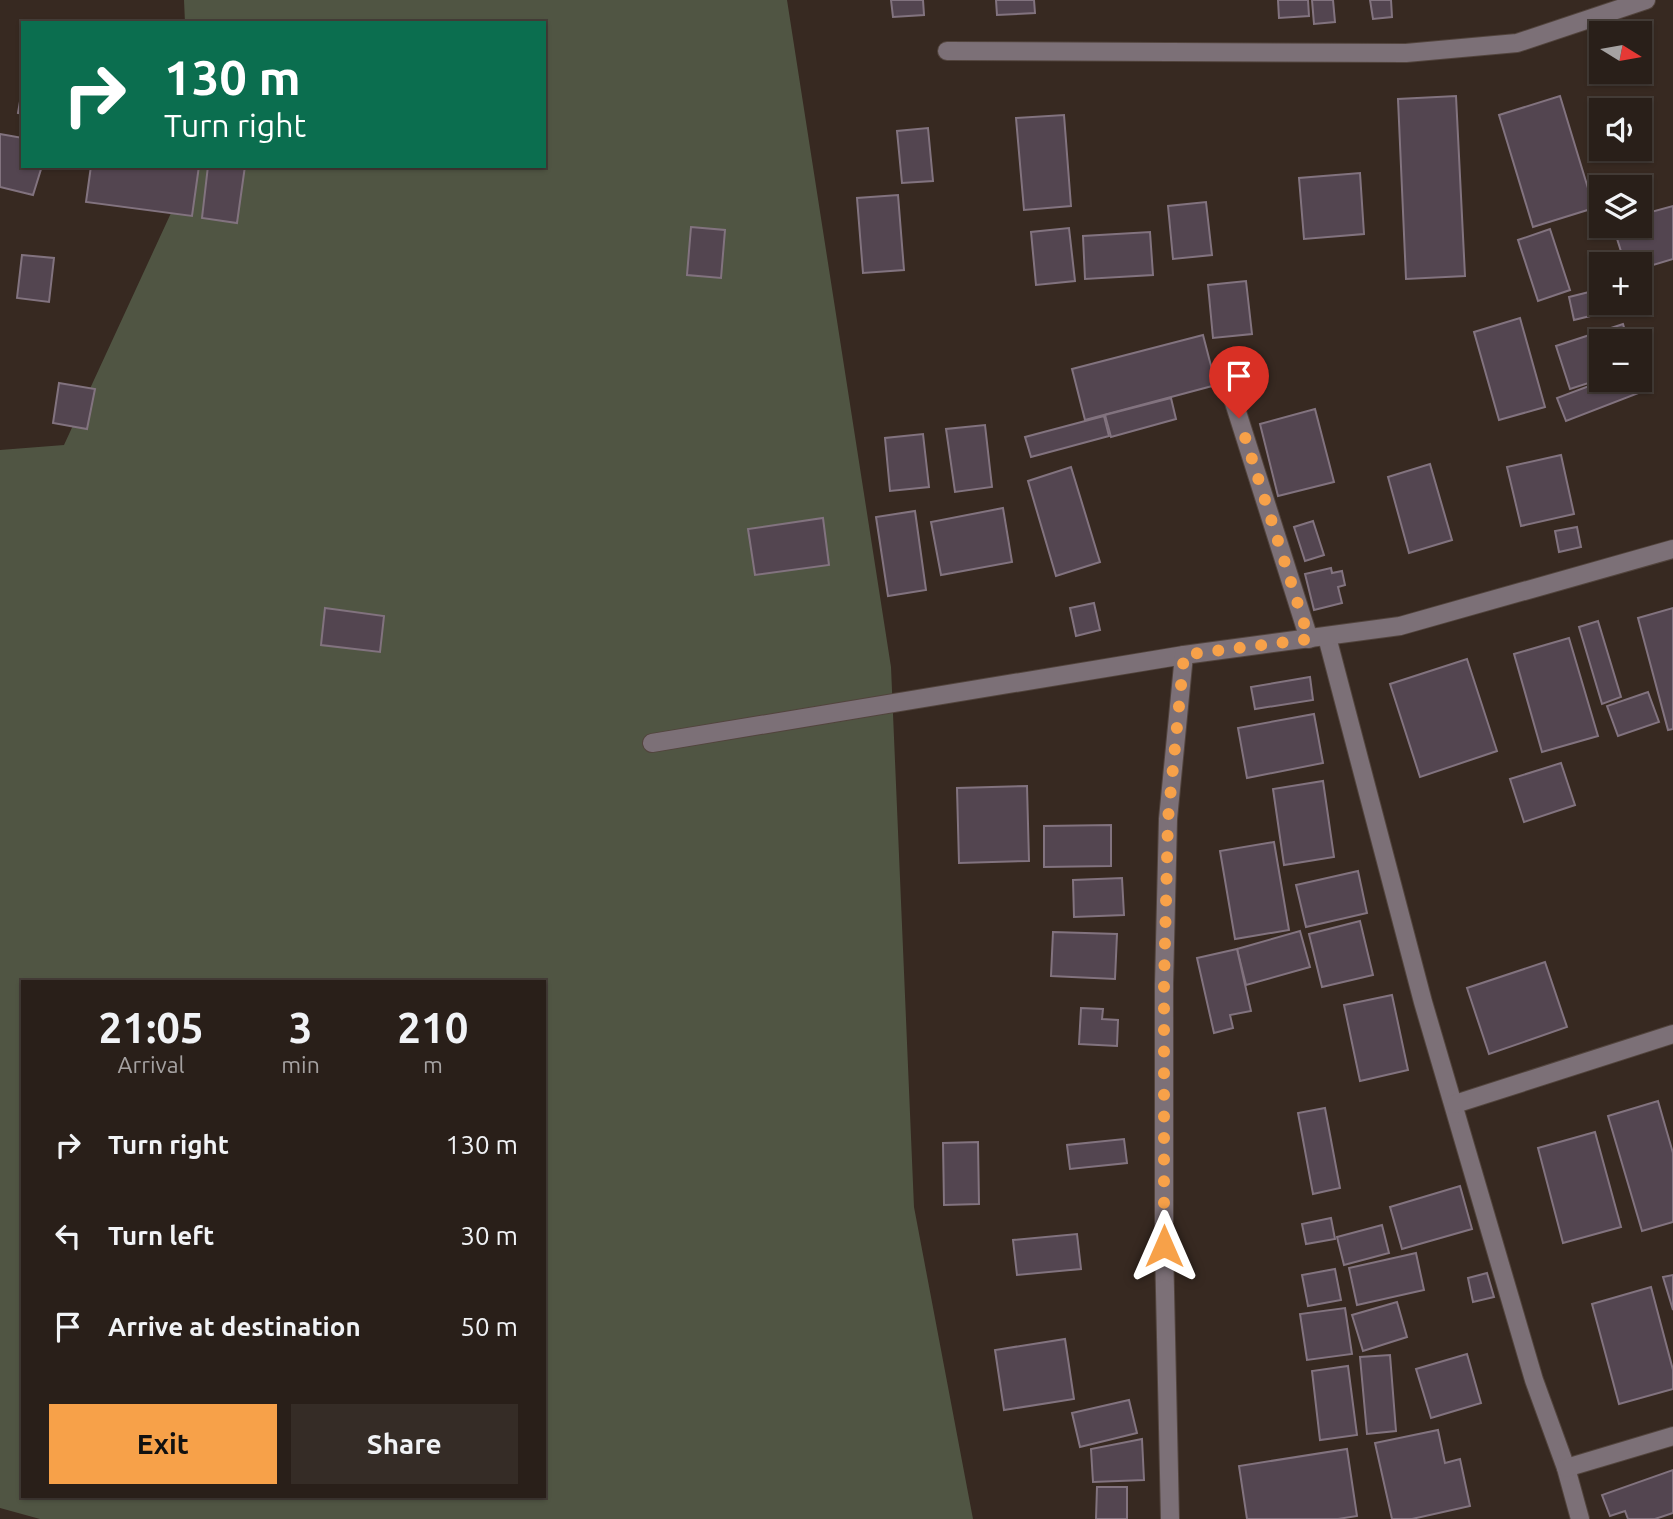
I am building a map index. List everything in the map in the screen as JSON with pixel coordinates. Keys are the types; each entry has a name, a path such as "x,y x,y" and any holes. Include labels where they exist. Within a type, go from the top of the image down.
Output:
{"street":[{"path":"947,51 1406,53 1517,43 1646,0"},
{"path":"1231,393 1318,638 1534,1380 1566,1468 1580,1519"},
{"path":"652,743 1184,655 1400,626 1673,549"},
{"path":"1170,1519 1164,1246 1164,984 1168,819 1184,655"},
{"path":"1455,1104 1673,1034"},
{"path":"1566,1468 1673,1436"}],"green space":[{"path":"184,0 787,0 891,667 914,1207 973,1519 40,1519 0,1508 0,450 64,445 189,174 189,168 546,168 546,21 185,21"}],"building":[{"path":"891,0 923,0 924,15 893,17"},
{"path":"996,0 1034,0 1035,13 997,15"},
{"path":"1278,0 1308,0 1309,16 1279,18"},
{"path":"1312,0 1333,0 1335,22 1314,24"},
{"path":"1370,0 1391,0 1392,17 1373,19"},
{"path":"1456,96 1465,276 1406,279 1398,99"},
{"path":"1560,96 1589,192 1589,210 1533,227 1499,115"},
{"path":"1064,115 1071,206 1024,210 1016,118"},
{"path":"928,128 933,181 902,183 897,131"},
{"path":"0,134 21,138 21,168 41,168 33,195 0,187"},
{"path":"91,168 199,168 192,216 86,202"},
{"path":"208,168 245,168 237,223 202,218"},
{"path":"1360,173 1364,234 1304,239 1299,178"},
{"path":"898,195 904,270 863,273 857,198"},
{"path":"1206,202 1212,255 1173,259 1168,206"},
{"path":"1673,206 1673,259 1652,265 1652,252 1621,252 1617,238 1652,238 1652,212"},
{"path":"691,227 725,230 721,278 687,275"},
{"path":"1069,228 1075,281 1036,285 1031,232"},
{"path":"1550,229 1570,290 1538,301 1518,240"},
{"path":"1150,232 1153,275 1085,279 1083,236"},
{"path":"22,255 54,258 49,302 17,298"},
{"path":"1246,281 1252,334 1213,338 1208,285"},
{"path":"1589,292 1589,315 1594,315 1574,320 1569,297"},
{"path":"1520,318 1545,407 1499,420 1474,332"},
{"path":"1623,324 1624,329 1608,329"},
{"path":"1203,335 1216,385 1085,420 1072,369"},
{"path":"1589,335 1589,383 1570,389 1556,346"},
{"path":"59,383 95,389 87,429 53,423"},
{"path":"1589,386 1589,392 1641,392 1566,421 1557,398"},
{"path":"1171,398 1176,419 1111,437 1105,415"},
{"path":"1315,409 1334,482 1278,496 1260,424"},
{"path":"1104,416 1109,436 1031,457 1025,437"},
{"path":"985,425 992,487 955,492 946,429"},
{"path":"923,434 929,487 890,491 885,438"},
{"path":"1561,455 1574,514 1521,526 1507,467"},
{"path":"1430,464 1452,540 1409,553 1388,477"},
{"path":"1071,467 1100,562 1056,576 1028,481"},
{"path":"1003,508 1012,562 941,575 931,522"},
{"path":"915,511 926,590 888,596 876,517"},
{"path":"823,518 829,565 755,575 748,529"},
{"path":"1313,521 1324,555 1305,561 1294,527"},
{"path":"1577,527 1581,547 1559,552 1555,531"},
{"path":"1331,568 1332,573 1342,571 1345,585 1338,587 1342,603 1314,610 1305,574"},
{"path":"1094,603 1100,630 1076,636 1070,608"},
{"path":"325,608 384,616 380,652 321,645"},
{"path":"1673,608 1673,729 1668,730 1638,618"},
{"path":"1598,621 1621,697 1602,704 1579,627"},
{"path":"1569,638 1598,736 1542,752 1514,654"},
{"path":"1467,659 1497,751 1420,777 1390,684"},
{"path":"1310,677 1313,700 1255,709 1251,687"},
{"path":"1648,692 1659,722 1618,736 1607,706"},
{"path":"1314,714 1323,763 1247,778 1238,728"},
{"path":"1561,763 1575,805 1524,822 1510,779"},
{"path":"1323,781 1334,857 1284,865 1273,789"},
{"path":"1027,786 1029,861 959,863 957,788"},
{"path":"1111,825 1111,866 1044,867 1044,826"},
{"path":"1274,842 1289,930 1235,939 1220,851"},
{"path":"1358,871 1367,913 1306,927 1296,885"},
{"path":"1122,878 1124,915 1074,917 1073,880"},
{"path":"1360,921 1373,975 1322,987 1309,934"},
{"path":"1300,931 1310,967 1246,985 1237,949"},
{"path":"1053,932 1117,934 1115,979 1051,976"},
{"path":"1237,949 1251,1011 1230,1015 1233,1028 1214,1033 1197,958"},
{"path":"1545,962 1567,1027 1489,1054 1467,988"},
{"path":"1392,995 1408,1070 1360,1081 1344,1005"},
{"path":"1081,1008 1103,1009 1102,1019 1118,1020 1117,1046 1079,1044"},
{"path":"1658,1101 1673,1153 1673,1222 1642,1231 1608,1116"},
{"path":"1325,1108 1340,1188 1313,1194 1298,1113"},
{"path":"1595,1132 1621,1227 1563,1243 1538,1148"},
{"path":"1124,1139 1127,1163 1070,1169 1067,1145"},
{"path":"978,1142 979,1204 944,1205 943,1143"},
{"path":"1460,1186 1472,1229 1402,1249 1390,1207"},
{"path":"1331,1218 1335,1239 1306,1244 1302,1224"},
{"path":"1382,1225 1389,1253 1344,1265 1337,1237"},
{"path":"1077,1234 1081,1269 1017,1275 1013,1240"},
{"path":"1416,1253 1424,1290 1357,1305 1349,1268"},
{"path":"1335,1269 1341,1300 1308,1306 1302,1275"},
{"path":"1487,1273 1494,1297 1473,1302 1468,1278"},
{"path":"1673,1275 1673,1310 1663,1277"},
{"path":"1651,1287 1673,1370 1673,1389 1619,1404 1592,1304"},
{"path":"1397,1302 1407,1337 1363,1351 1352,1315"},
{"path":"1345,1308 1352,1354 1307,1360 1300,1314"},
{"path":"1065,1339 1074,1399 1004,1410 995,1350"},
{"path":"1467,1354 1481,1403 1431,1418 1416,1369"},
{"path":"1390,1355 1396,1431 1367,1434 1360,1357"},
{"path":"1348,1366 1357,1435 1320,1440 1312,1371"},
{"path":"1129,1400 1137,1433 1080,1447 1072,1413"},
{"path":"1438,1430 1445,1463 1460,1459 1470,1506 1412,1519 1392,1519 1375,1443"},
{"path":"1142,1439 1144,1480 1093,1482 1091,1449"},
{"path":"1347,1449 1357,1516 1338,1519 1247,1519 1239,1466"},
{"path":"1673,1470 1673,1513 1655,1519 1628,1519 1625,1511 1610,1516 1602,1495"},
{"path":"1097,1487 1127,1487 1127,1519 1096,1519"}],"route":[{"path":"1164,1246 1164,984 1168,819 1184,655 1309,639 1239,418"}]}
